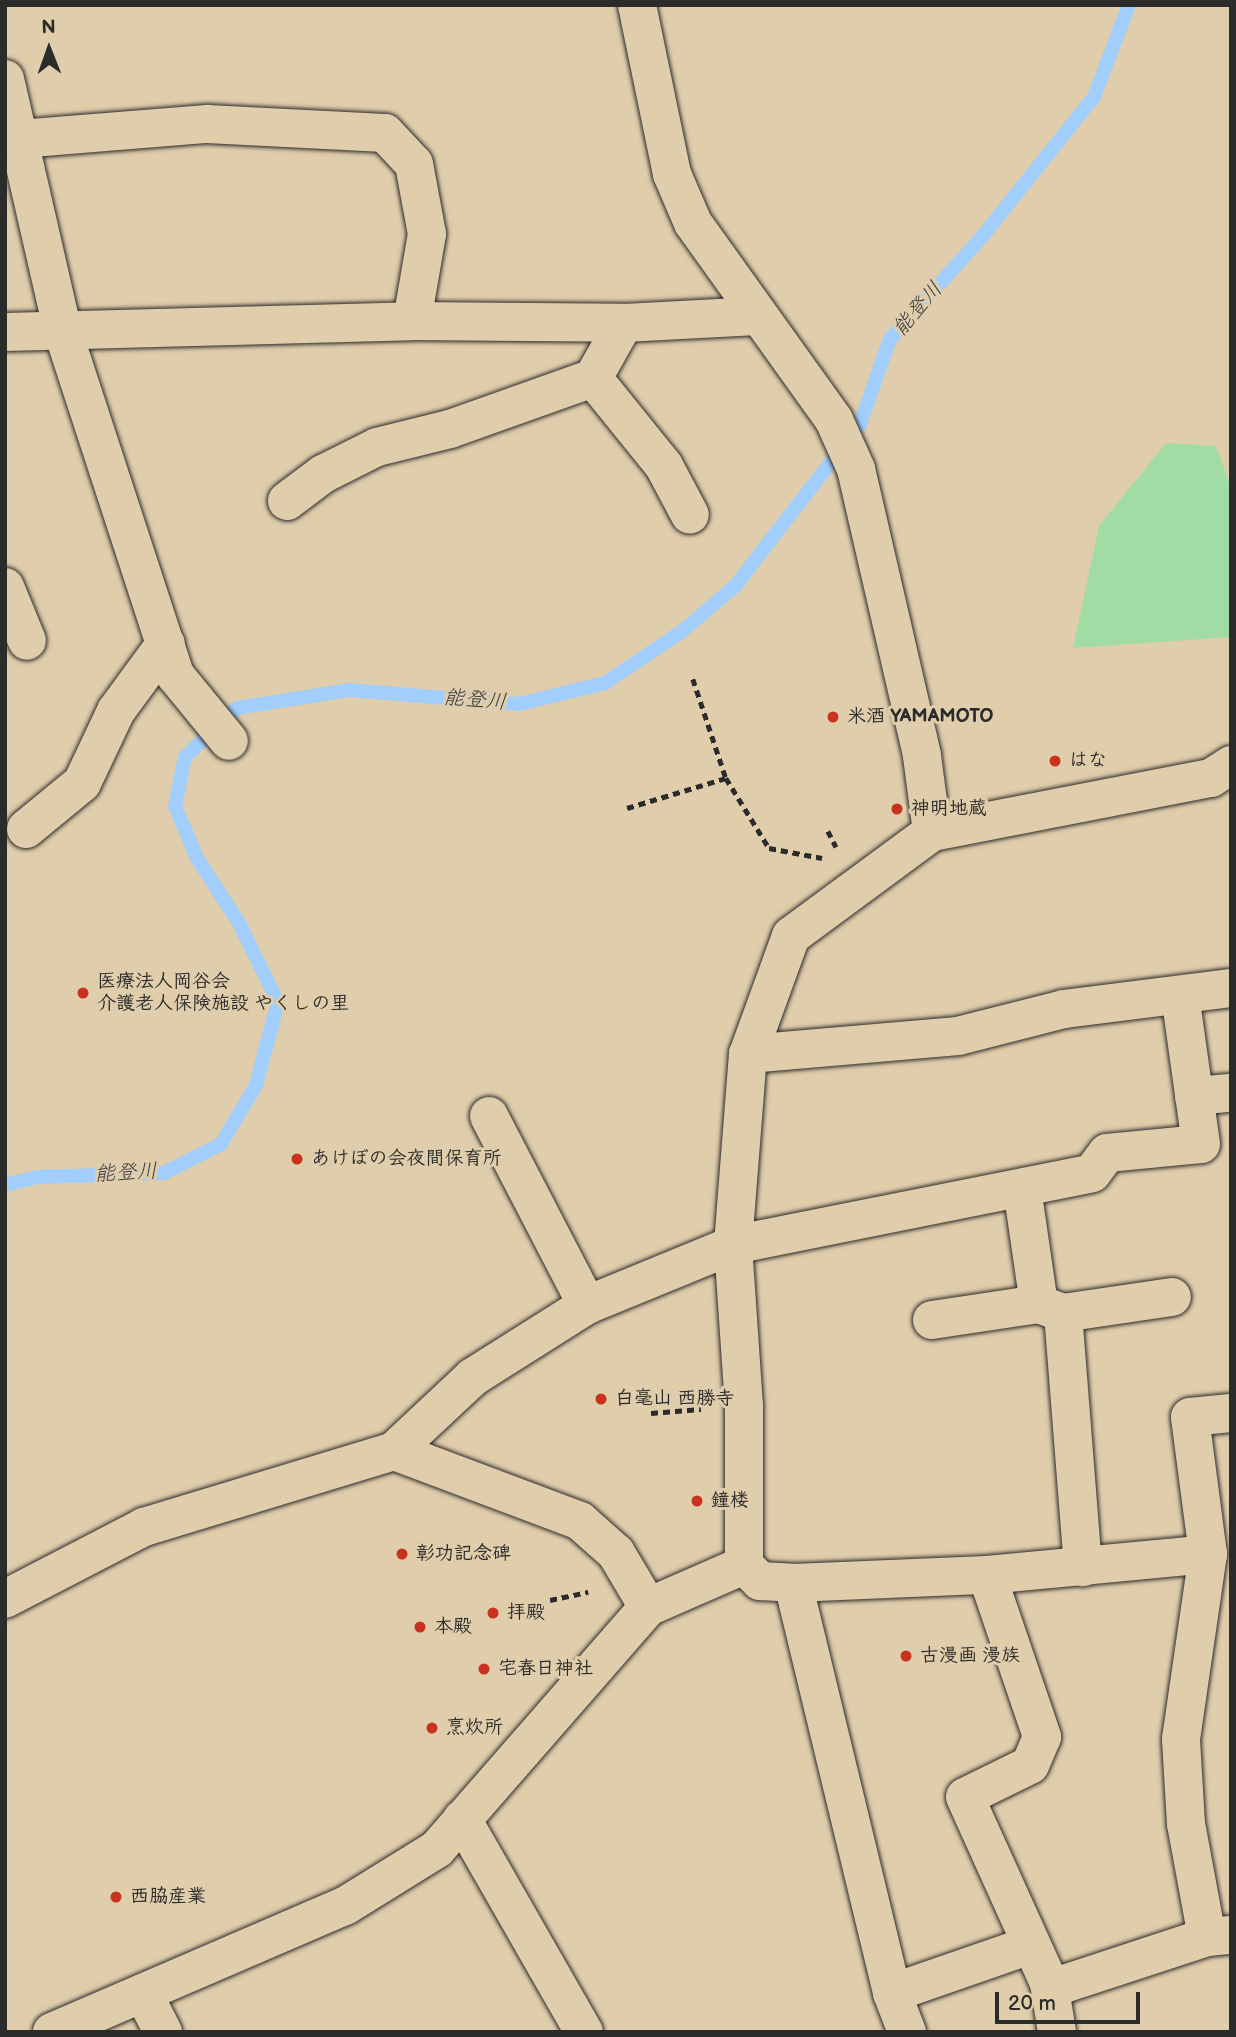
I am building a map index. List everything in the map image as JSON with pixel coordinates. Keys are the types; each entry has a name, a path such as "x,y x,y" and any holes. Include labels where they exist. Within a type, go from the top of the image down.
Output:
{"street":[{"path":"637,5 672,174 693,223 834,420 856,469 922,756 932,832"},
{"path":"5,79 63,331 171,659 229,741"},
{"path":"19,139 207,124 384,133 414,164 427,234 412,321"},
{"path":"5,332 412,321 624,323 757,316"},
{"path":"287,501 323,474 377,447 450,429 593,378 624,323"},
{"path":"593,378 664,466 690,515"},
{"path":"5,587 27,641"},
{"path":"26,829 82,783 116,711 171,659"},
{"path":"1208,1554 988,1575 793,1583 760,1581 744,1566 744,1405 733,1245 748,1054 791,936 932,832 1211,778 1231,765"},
{"path":"748,1054 958,1036 1064,1009 1231,988"},
{"path":"5,1599 144,1527 394,1451 473,1377 587,1305 733,1245 1092,1173 1107,1153 1201,1144 1212,1095 1180,995"},
{"path":"489,1116 587,1305"},
{"path":"1022,1188 1051,1309 1083,1567"},
{"path":"932,1320 1172,1297"},
{"path":"1049,1983 1064,1983 1219,1936 1186,1824 1181,1739 1208,1554 1190,1417 1231,1413"},
{"path":"394,1451 580,1521 616,1553 648,1607"},
{"path":"52,2032 345,1906 437,1849 648,1607 744,1566"},
{"path":"988,1575 1042,1737 1030,1765 965,1797 1049,1983 1057,2032"},
{"path":"793,1583 892,1993 907,2032"},
{"path":"462,1819 584,2032"},
{"path":"892,1993 1031,1945"},
{"path":"143,1993 163,2032"}],"path":[{"path":"693,679 726,778 769,848 831,860"},
{"path":"627,808 726,778"},
{"path":"550,1600 589,1592"},
{"path":"514,1608 522,1606"}],"green space":[{"path":"1166,443 1216,446 1231,488 1231,637 1073,648 1099,526"}],"waterway":[{"name":"能登川","path":"5,1185 37,1177 164,1173 221,1144 256,1085 278,1002 239,923 197,858 175,806 185,757 237,708 349,690 519,704 605,683 681,632 735,586 860,424 890,339 981,238 1094,97 1129,5"}],"place":[{"name":"米酒 YAMAMOTO","path":"833,717"},
{"name":"はな","path":"1055,761"},
{"name":"神明地蔵","path":"897,809"},
{"name":"医療法人岡谷会 介護老人保険施設 やくしの里","path":"83,993"},
{"name":"あけぼの会夜間保育所","path":"297,1159"},
{"name":"白毫山 西勝寺","path":"601,1399"},
{"name":"鐘楼","path":"697,1501"},
{"name":"彰功記念碑","path":"402,1554"},
{"name":"拝殿","path":"493,1613"},
{"name":"本殿","path":"420,1627"},
{"name":"古漫画 漫族","path":"906,1656"},
{"name":"宅春日神社","path":"484,1669"},
{"name":"烹炊所","path":"432,1728"},
{"name":"西脇産業","path":"116,1897"}]}
